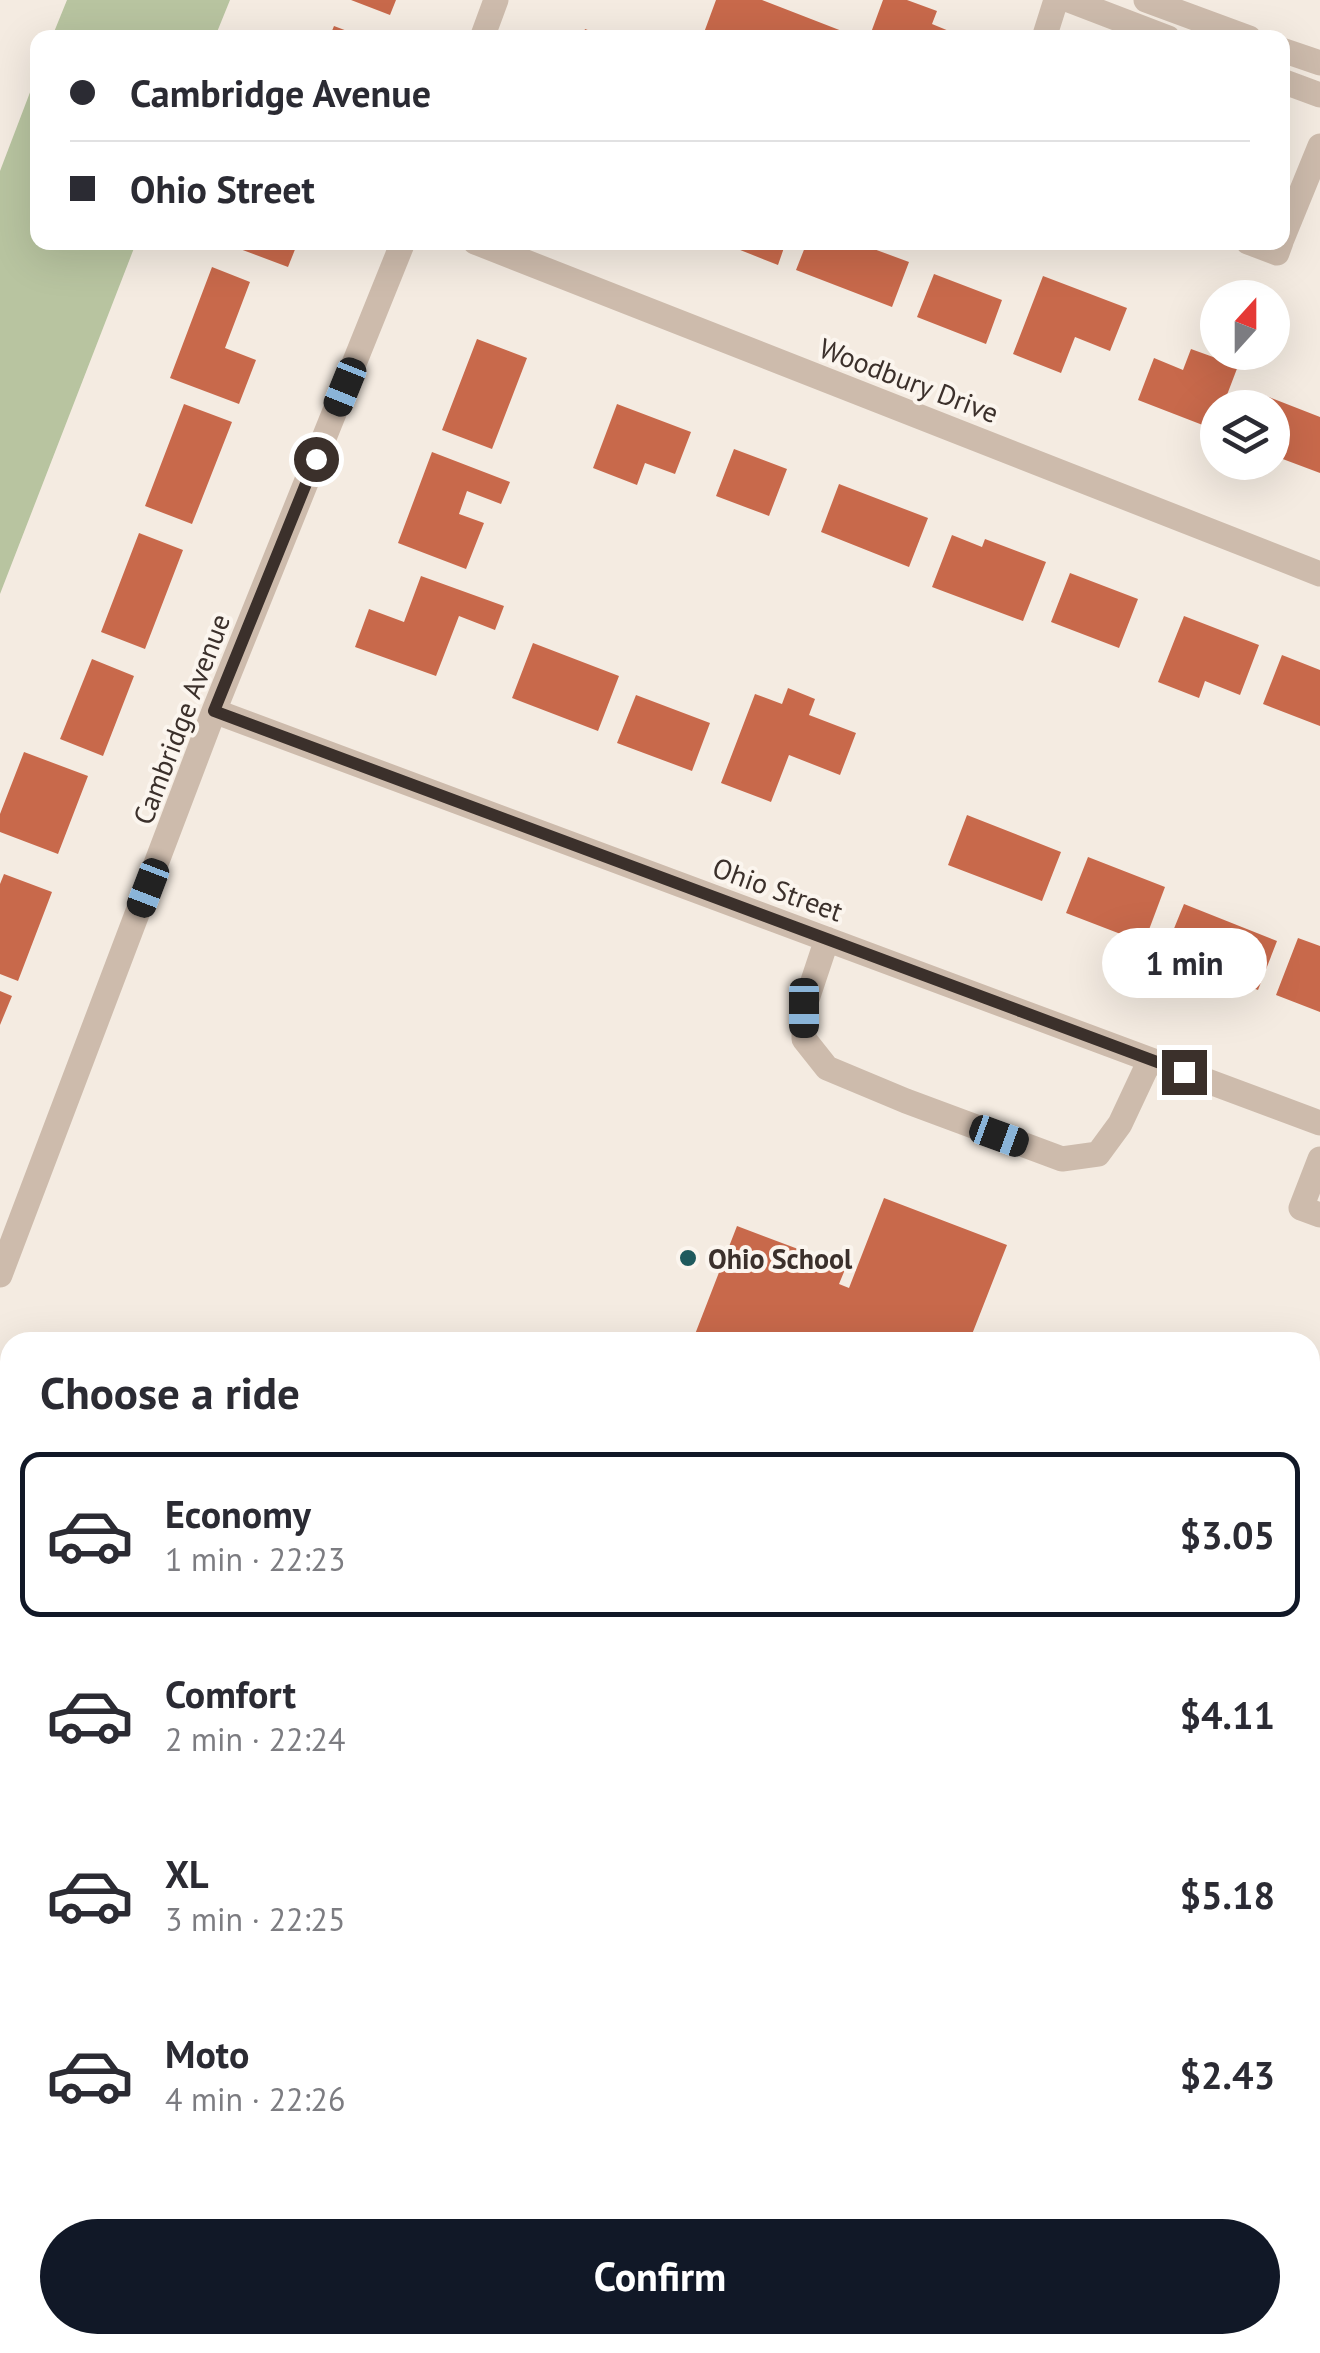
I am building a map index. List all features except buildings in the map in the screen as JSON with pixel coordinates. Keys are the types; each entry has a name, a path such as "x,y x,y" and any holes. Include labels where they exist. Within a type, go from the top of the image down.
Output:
{"street":[{"path":"485,30 496,0"},
{"path":"1047,30 1056,0"},
{"path":"1069,0 1147,30"},
{"path":"1146,0 1227,30"},
{"path":"1290,53 1320,63"},
{"path":"1290,84 1320,95"},
{"path":"1290,221 1320,146"},
{"name":"Cambridge Avenue","path":"0,1275 214,711 400,250"},
{"name":"Woodbury Drive","path":"495,250 1320,574"},
{"name":"Ohio Street","path":"214,711 1320,1123"},
{"path":"827,939 804,1008 804,1039 828,1068 923,1108 1062,1159 1098,1154 1120,1124 1150,1060"},
{"path":"1320,1159 1301,1208 1320,1215"}],"green space":[{"path":"67,0 230,0 218,30 55,30"},
{"path":"30,92 30,250 133,250 0,594 0,171"}],"place":[{"name":"Ohio School","path":"688,1258"}],"route":[{"path":"316,459 214,711 1184,1072"}]}
